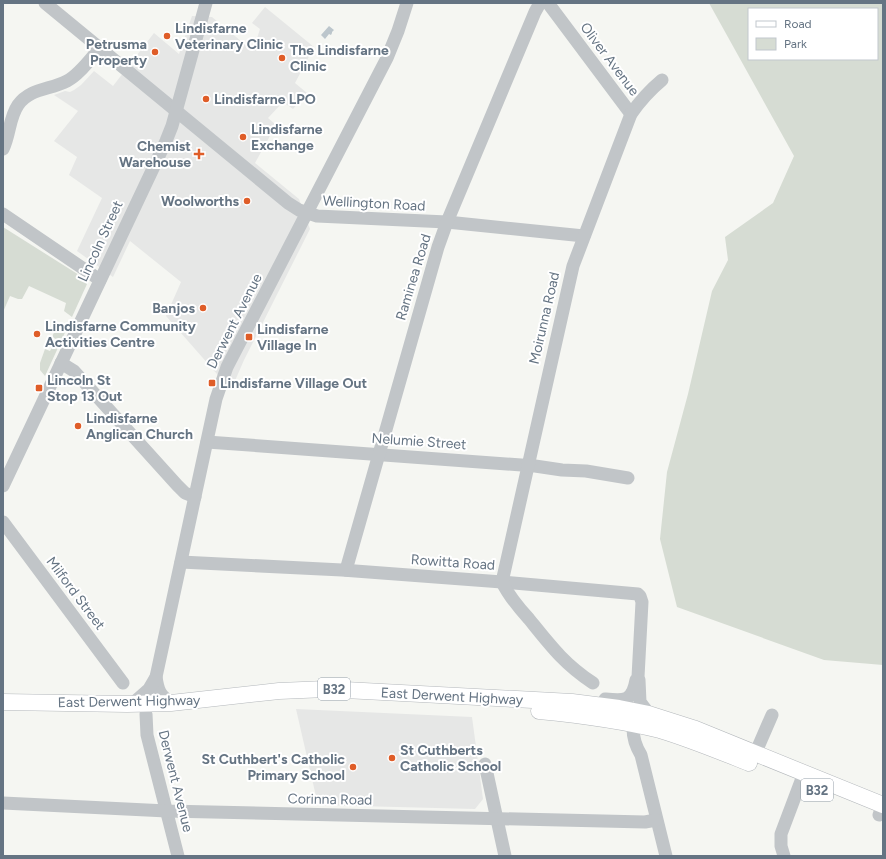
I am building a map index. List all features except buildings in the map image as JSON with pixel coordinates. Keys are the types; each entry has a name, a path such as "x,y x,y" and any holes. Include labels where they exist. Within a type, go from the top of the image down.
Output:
{"main road":[{"name":"East Derwent Highway","path":"3,702 132,704 171,703 279,691 326,689 587,704 640,719"},
{"name":"East Derwent Highway","path":"3,713 146,714 200,711 278,701 325,699 536,710 640,719 693,728 753,758 882,809"}],"street":[{"name":"Wellington Road","path":"45,3 288,203 306,213 327,217 447,222 584,236"},
{"name":"Lincoln Street","path":"3,486 166,141 172,126 206,3"},
{"name":"Derwent Avenue","path":"132,704 149,689 156,677 216,399 227,366 394,43 407,3"},
{"name":"Raminea Road","path":"346,570 436,254 447,222 540,3"},
{"name":"Oliver Avenue","path":"548,3 632,114"},
{"path":"3,149 8,137 14,112 23,99 38,90 72,78 100,48"},
{"name":"Moirunna Road","path":"502,582 527,465 573,266 632,114 647,94 662,80"},
{"path":"3,214 100,280"},
{"path":"61,363 74,371 177,486 195,497"},
{"name":"Nelumie Street","path":"207,442 527,465 562,470 586,471 628,478"},
{"name":"Milford Street","path":"3,522 123,683"},
{"name":"Rowitta Road","path":"181,562 346,570 638,594 642,602 638,677 640,719"},
{"path":"502,582 510,598 558,655 581,675 592,682"},
{"path":"156,677 161,694 171,703"},
{"name":"Rowitta Road","path":"587,704 603,699 625,700 633,694 638,677"},
{"name":"Derwent Avenue","path":"146,714 148,735 178,856"},
{"path":"753,758 772,715"},
{"path":"640,719 643,745 641,755 666,856"},
{"path":"485,764 505,856"},
{"path":"784,856 781,846 781,834 802,778"},
{"name":"Corinna Road","path":"3,803 167,811 645,822 656,820"}],"shaded area":[{"path":"265,7 314,47 295,83 307,93 293,109 283,102 268,118 276,125 255,163 299,199 310,229 244,360 231,390 166,316 181,282 130,241 113,277 77,251 102,198 69,175 77,157 54,141 78,111 54,95 65,91 70,92 74,90 94,71 113,86 154,33 179,54 192,16 212,17 253,51 260,29 252,23"},
{"path":"329,26 334,30 331,35 329,34 325,39 321,35"},
{"name":"St Cuthberts Catholic School","path":"296,709 472,717 483,799 475,809 318,805"}],"green space":[{"path":"709,3 883,3 883,665 824,660 677,607 660,539 667,472 688,394 712,291 728,260 725,237 773,203 794,156"},
{"path":"3,227 87,280 87,284 72,317 64,311 66,303 29,286 22,299 10,296 3,312"},
{"path":"59,322 68,326 45,376 40,370 40,363 45,349 50,351 56,339 52,337"}],"place":[{"name":"Lindisfarne Veterinary Clinic","path":"167,36"},
{"name":"Petrusma Property","path":"155,52"},
{"name":"The Lindisfarne Clinic","path":"282,58"},
{"name":"Lindisfarne LPO","path":"206,99"},
{"name":"Lindisfarne Exchange","path":"243,137"},
{"name":"Chemist Warehouse","path":"199,154"},
{"name":"Woolworths","path":"247,201"},
{"name":"Banjos","path":"203,308"},
{"name":"Lindisfarne Community Activities Centre","path":"37,334"},
{"name":"Lindisfarne Village In","path":"249,337"},
{"name":"Lindisfarne Village Out","path":"212,383"},
{"name":"Lincoln St Stop 13 Out","path":"39,388"},
{"name":"Lindisfarne Anglican Church","path":"78,426"},
{"name":"St Cuthberts Catholic School","path":"392,758"},
{"name":"St Cuthbert's Catholic Primary School","path":"353,767"}]}
